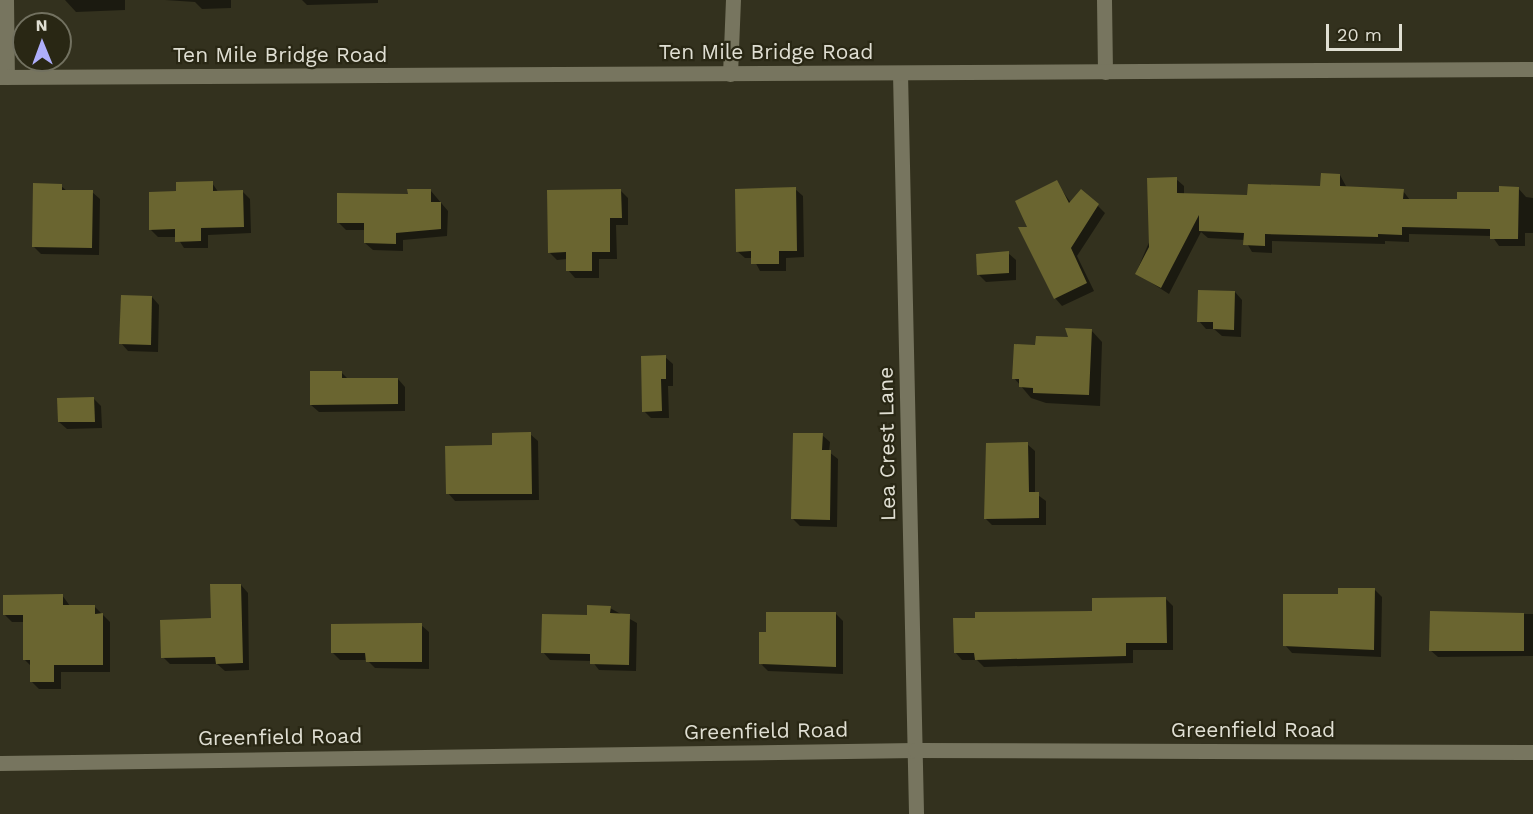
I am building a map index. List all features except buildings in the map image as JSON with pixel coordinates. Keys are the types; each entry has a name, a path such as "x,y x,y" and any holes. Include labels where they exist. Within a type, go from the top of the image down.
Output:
{"street":[{"path":"4,77 6,0"},
{"path":"730,74 733,0"},
{"path":"1104,0 1105,72"},
{"name":"Ten Mile Bridge Road","path":"4,77 1533,69"},
{"name":"Lea Crest Lane","path":"900,73 916,814"},
{"name":"Greenfield Road","path":"0,763 915,750 1533,752"}]}
